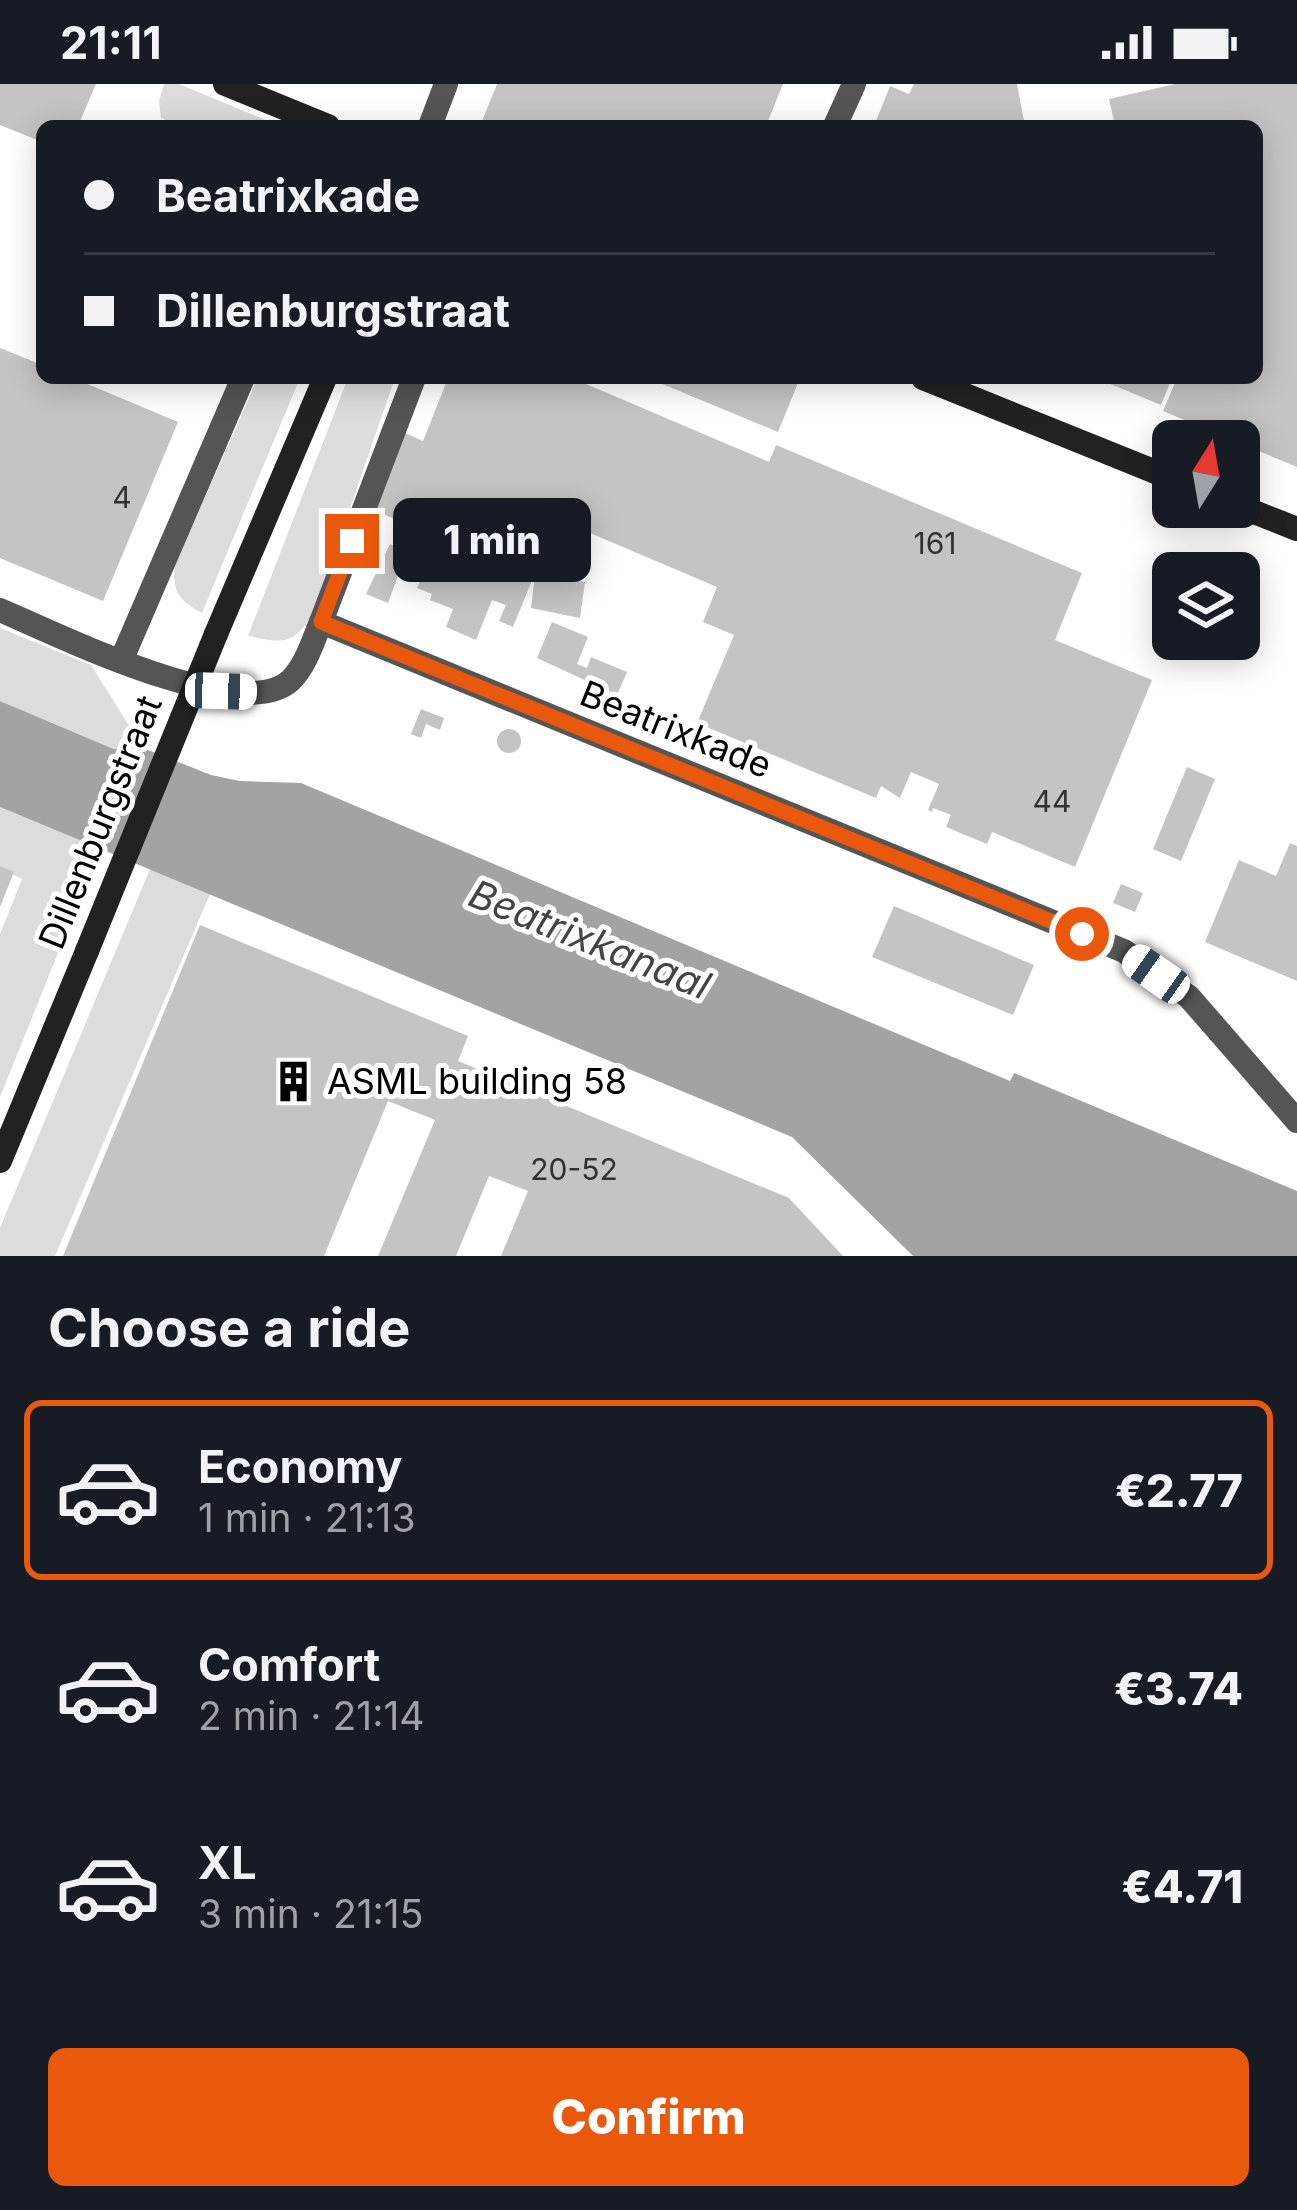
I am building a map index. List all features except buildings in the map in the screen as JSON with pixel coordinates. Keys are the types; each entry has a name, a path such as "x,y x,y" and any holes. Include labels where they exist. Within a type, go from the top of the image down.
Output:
{"street":[{"path":"225,84 313,120"},
{"path":"432,120 446,84"},
{"path":"838,120 854,84"},
{"name":"Dillenburgstraat","path":"121,661 240,384"},
{"name":"Dillenburgstraat","path":"0,1161 322,384"},
{"path":"0,610 167,679 221,691 266,692 290,682 321,622 412,384"},
{"path":"938,384 1152,471"},
{"path":"1260,514 1297,529"},
{"name":"Beatrixkade","path":"321,622 1124,951 1189,997 1297,1121"}],"shaded area":[{"path":"164,84 179,84 266,120 166,120 161,118"},
{"path":"255,384 297,384 202,613 179,594 175,565"},
{"path":"346,384 393,384 313,615 286,640 248,636"},
{"path":"0,628 91,665 143,748 115,749 0,701"},
{"path":"0,807 100,849 0,1097 0,934 22,879 0,868"},
{"path":"150,869 210,894 55,1256 0,1256 0,1228"}],"water":[{"name":"Beatrixkanaal","path":"0,701 114,749 143,748 211,775 240,781 301,783 1010,1081 1014,1073 1297,1191 1297,1256 913,1256 792,1137 0,807"}],"place":[{"name":"ASML building 58","path":"293,1081"}],"route":[{"path":"352,541 321,622 1082,934"}]}
